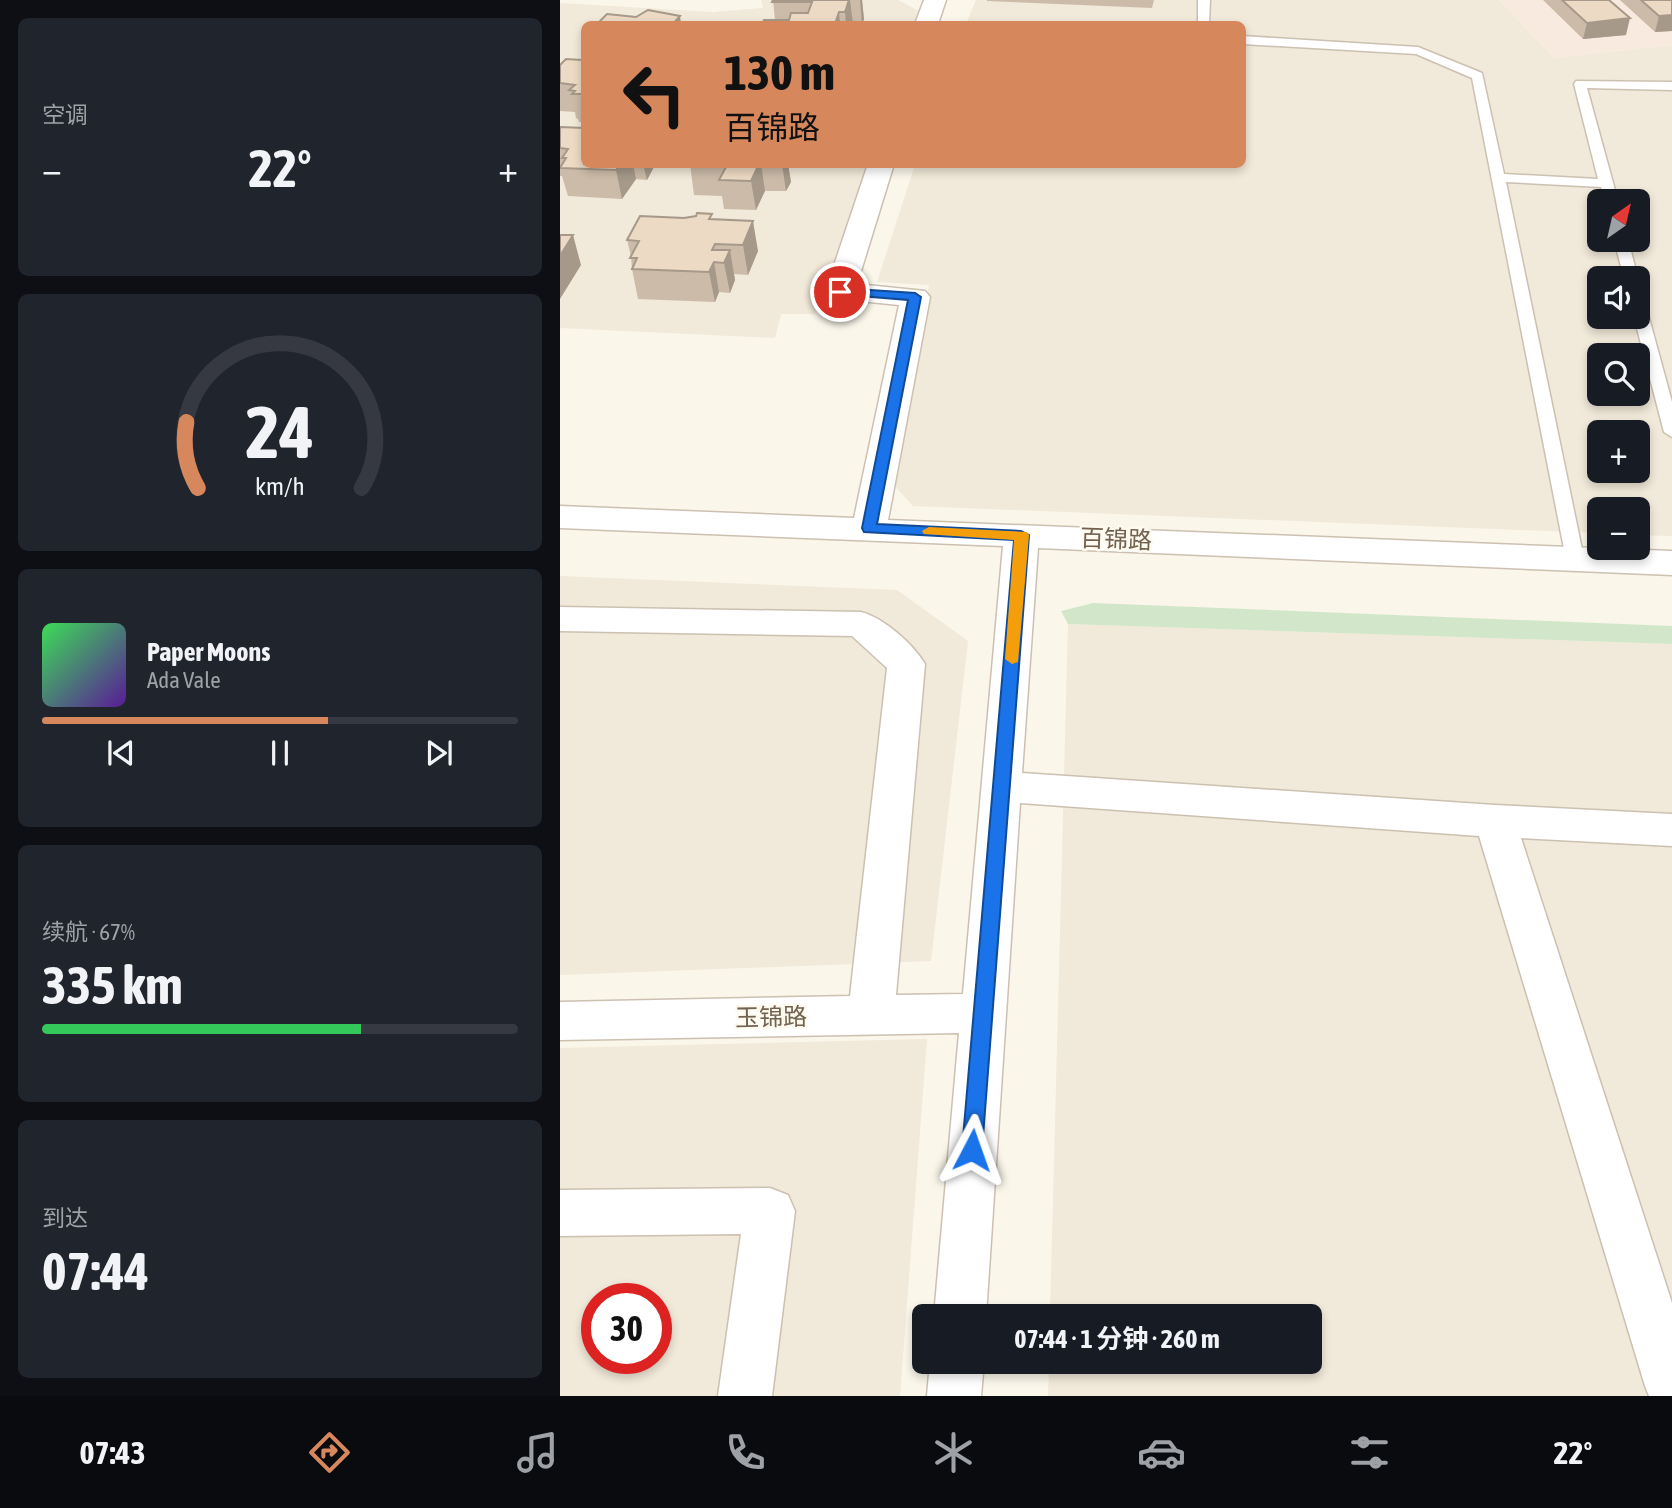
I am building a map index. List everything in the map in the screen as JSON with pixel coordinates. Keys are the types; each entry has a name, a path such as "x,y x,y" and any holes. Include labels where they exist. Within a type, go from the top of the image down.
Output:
{"street":[{"path":"928,21 935,0"},
{"path":"869,528 915,297 840,292 880,168"},
{"name":"百锦路","path":"560,517 1672,563"},
{"path":"961,1304 1021,535"},
{"path":"560,619 861,624 906,664 871,1015"},
{"path":"1003,787 1495,821 1672,830"},
{"path":"1495,821 1672,1386"},
{"name":"玉锦路","path":"560,1021 982,1013"},
{"path":"560,1213 769,1211 745,1396"},
{"path":"954,1396 956,1374"}],"lane":[{"path":"1204,0 1204,21"},
{"path":"1246,40 1418,51 1478,76 1575,559"},
{"path":"1608,189 1580,84 1672,86"},
{"path":"1499,178 1606,183"},
{"path":"1645,329 1672,432"}],"shaded area":[{"path":"761,0 898,0 923,13 920,21 581,21 581,168 867,168 815,314 781,314 775,338 560,328 560,3 713,12 763,8"},
{"path":"976,0 1499,0 1554,58 1672,45 1672,536 1650,535 1650,497 1587,497 1587,533 913,506 893,484 929,285 877,282 914,168 1246,168 1246,21 967,21"},
{"path":"1499,0 1672,0 1672,45 1554,58"},
{"path":"560,576 897,590 968,641 931,961 560,975"},
{"path":"1068,624 1672,644 1672,1396 1048,1396 1049,1374 1322,1374 1322,1304 1050,1304"},
{"path":"927,1039 900,1396 560,1396 560,1048"}],"green space":[{"path":"1093,603 1672,626 1672,644 1068,624 1061,611"}],"building":[{"path":"849,0 845,12 839,12 836,21 764,21 789,20 791,13 808,13 812,2 772,2"},
{"path":"1562,0 1609,0 1630,18 1587,23"},
{"path":"1641,0 1672,0 1672,15 1659,16"},
{"path":"648,10 680,16 676,21 600,21 607,14 636,17"},
{"path":"566,59 581,60 581,94 572,94 575,91 569,90 575,85 560,83 560,65"},
{"path":"560,127 581,128 581,168 617,168 616,170 560,168 568,149 560,148"},
{"path":"725,168 757,168 751,181 719,180"},
{"path":"697,213 712,214 709,219 753,221 743,245 715,244 712,250 730,250 724,263 714,262 709,272 632,269 637,258 630,258 639,241 627,240 640,216 684,218 696,216"},
{"path":"560,235 573,235 560,256"}],"slow traffic":[{"path":"929,531 1021,535 1012,659"}],"route":[{"path":"840,292 915,297 869,528 1021,535 972,1150"}]}
